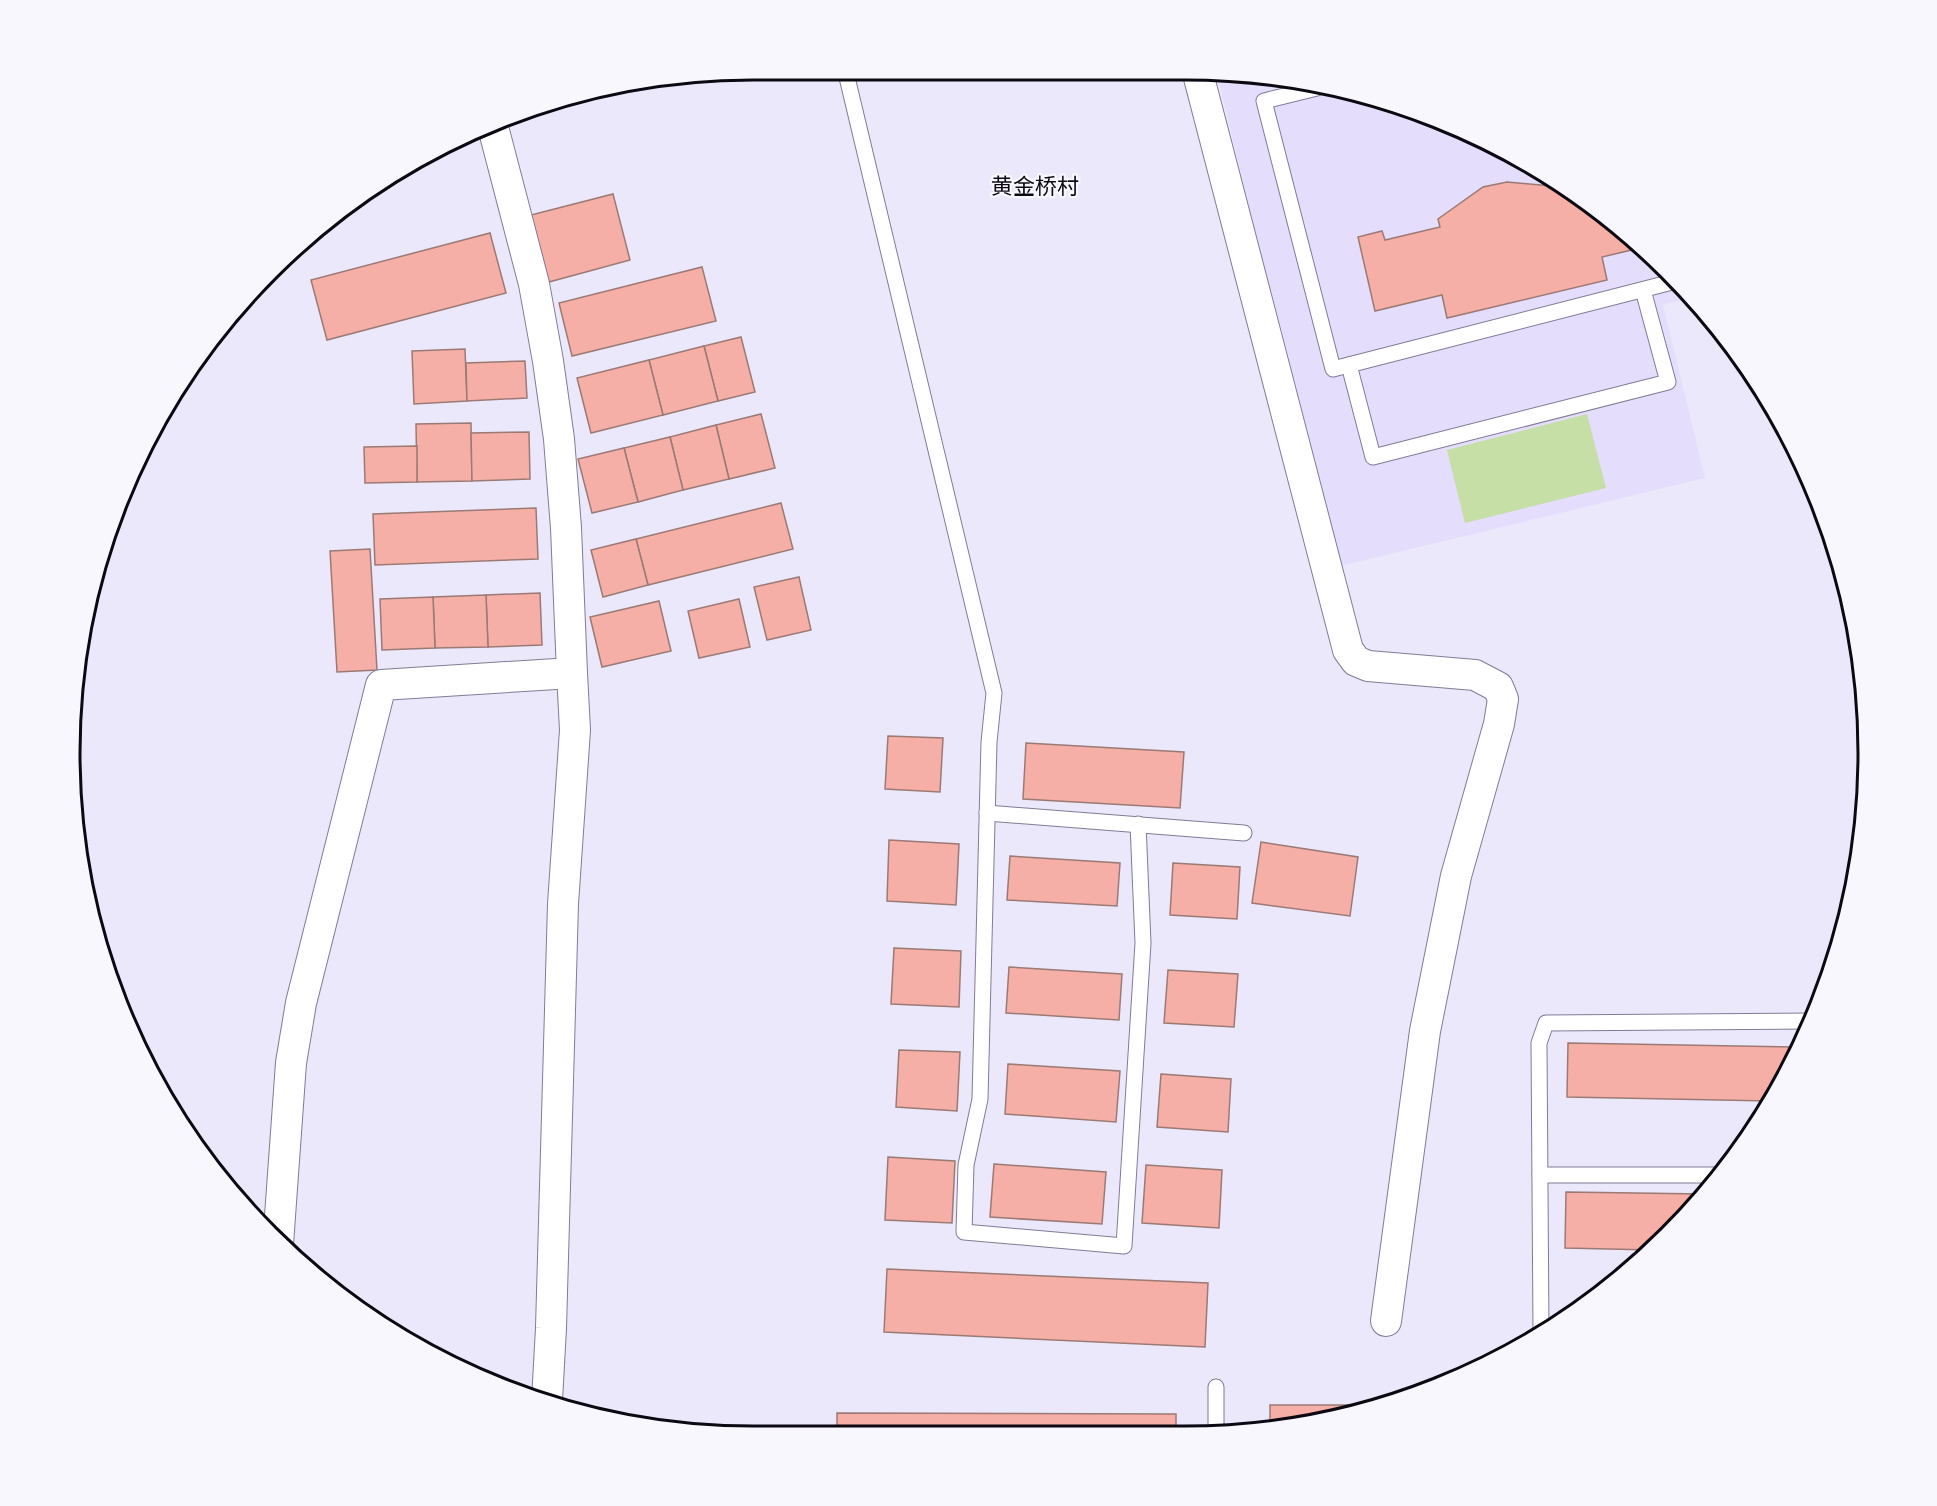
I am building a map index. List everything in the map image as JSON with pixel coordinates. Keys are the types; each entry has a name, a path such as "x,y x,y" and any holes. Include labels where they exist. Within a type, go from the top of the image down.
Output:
{"street":[{"path":"1200,80 1348,650 1356,661 1368,666 1475,675 1498,687 1503,699 1499,724 1456,876 1425,1031 1386,1322"},
{"path":"494,131 534,284 559,439 566,528 575,730 563,904 552,1328 547,1394"},
{"path":"279,1231 291,1063 300,1003 381,685 572,673"}],"lane":[{"path":"848,80 994,693 989,742 980,1100 966,1165 963,1232 1124,1246 1143,943 1138,824"},
{"path":"1306,91 1264,101 1333,369 1666,284"},
{"path":"1349,365 1373,457 1486,429 1668,382 1643,290"},
{"path":"987,813 1244,833"},
{"path":"1545,1321 1539,1043 1546,1023 1801,1021"},
{"path":"1540,1175 1708,1175"},
{"path":"1216,1388 1216,1425"}],"shaded area":[{"path":"1219,81 1272,85 1358,102 1400,115 1482,149 1558,193 1594,219 1628,247 1682,300 1663,305 1705,478 1336,567"}],"green space":[{"path":"1587,414 1606,488 1465,523 1447,450"}],"building":[{"path":"1507,182 1546,185 1594,219 1631,250 1602,257 1607,280 1447,318 1442,295 1375,311 1358,237 1382,231 1385,240 1440,227 1438,219 1483,187"},
{"path":"613,194 630,260 549,282 531,215"},
{"path":"490,233 506,293 327,340 311,280"},
{"path":"702,267 716,321 572,356 559,303"},
{"path":"741,337 755,392 718,401 704,346"},
{"path":"704,346 718,401 663,415 649,360"},
{"path":"465,349 467,401 414,404 412,351"},
{"path":"649,360 663,415 591,433 577,378"},
{"path":"525,361 527,398 467,401 466,363"},
{"path":"761,414 775,468 729,479 716,425"},
{"path":"471,423 472,481 417,482 416,424"},
{"path":"716,425 729,479 683,490 670,437"},
{"path":"529,432 530,479 472,481 471,433"},
{"path":"670,437 683,490 638,502 624,448"},
{"path":"417,446 417,482 365,483 364,447"},
{"path":"624,448 638,502 592,513 578,459"},
{"path":"781,503 793,549 648,585 636,539"},
{"path":"536,508 538,559 375,565 373,514"},
{"path":"636,539 648,585 603,597 591,550"},
{"path":"370,549 377,670 337,672 330,551"},
{"path":"799,577 811,630 767,640 754,587"},
{"path":"540,593 542,645 488,647 486,595"},
{"path":"486,595 488,647 435,648 433,597"},
{"path":"433,597 435,648 382,650 380,599"},
{"path":"739,599 750,647 699,658 688,611"},
{"path":"659,601 671,651 602,667 590,617"},
{"path":"888,736 943,738 940,792 885,789"},
{"path":"1026,743 1184,752 1180,808 1023,799"},
{"path":"889,840 959,844 956,905 887,901"},
{"path":"1261,842 1358,857 1350,916 1252,903"},
{"path":"1010,856 1120,863 1117,906 1007,900"},
{"path":"1173,863 1240,867 1237,919 1170,915"},
{"path":"894,948 961,951 959,1007 891,1004"},
{"path":"1009,967 1122,974 1119,1020 1006,1013"},
{"path":"1168,970 1238,974 1234,1027 1164,1023"},
{"path":"1568,1043 1790,1047 1760,1101 1567,1097"},
{"path":"899,1050 960,1052 957,1111 896,1107"},
{"path":"1008,1064 1120,1071 1116,1122 1005,1114"},
{"path":"1161,1074 1231,1079 1228,1132 1157,1127"},
{"path":"888,1157 955,1161 952,1223 885,1220"},
{"path":"994,1164 1106,1172 1102,1224 990,1217"},
{"path":"1146,1165 1222,1170 1219,1228 1142,1223"},
{"path":"1566,1192 1693,1194 1638,1250 1565,1248"},
{"path":"887,1269 1208,1283 1205,1347 884,1332"},
{"path":"1270,1405 1354,1405 1315,1414 1270,1421"},
{"path":"837,1413 1176,1414 1176,1426 837,1426"}],"district":[{"name":"黄金桥村","path":"1035,186"}]}
